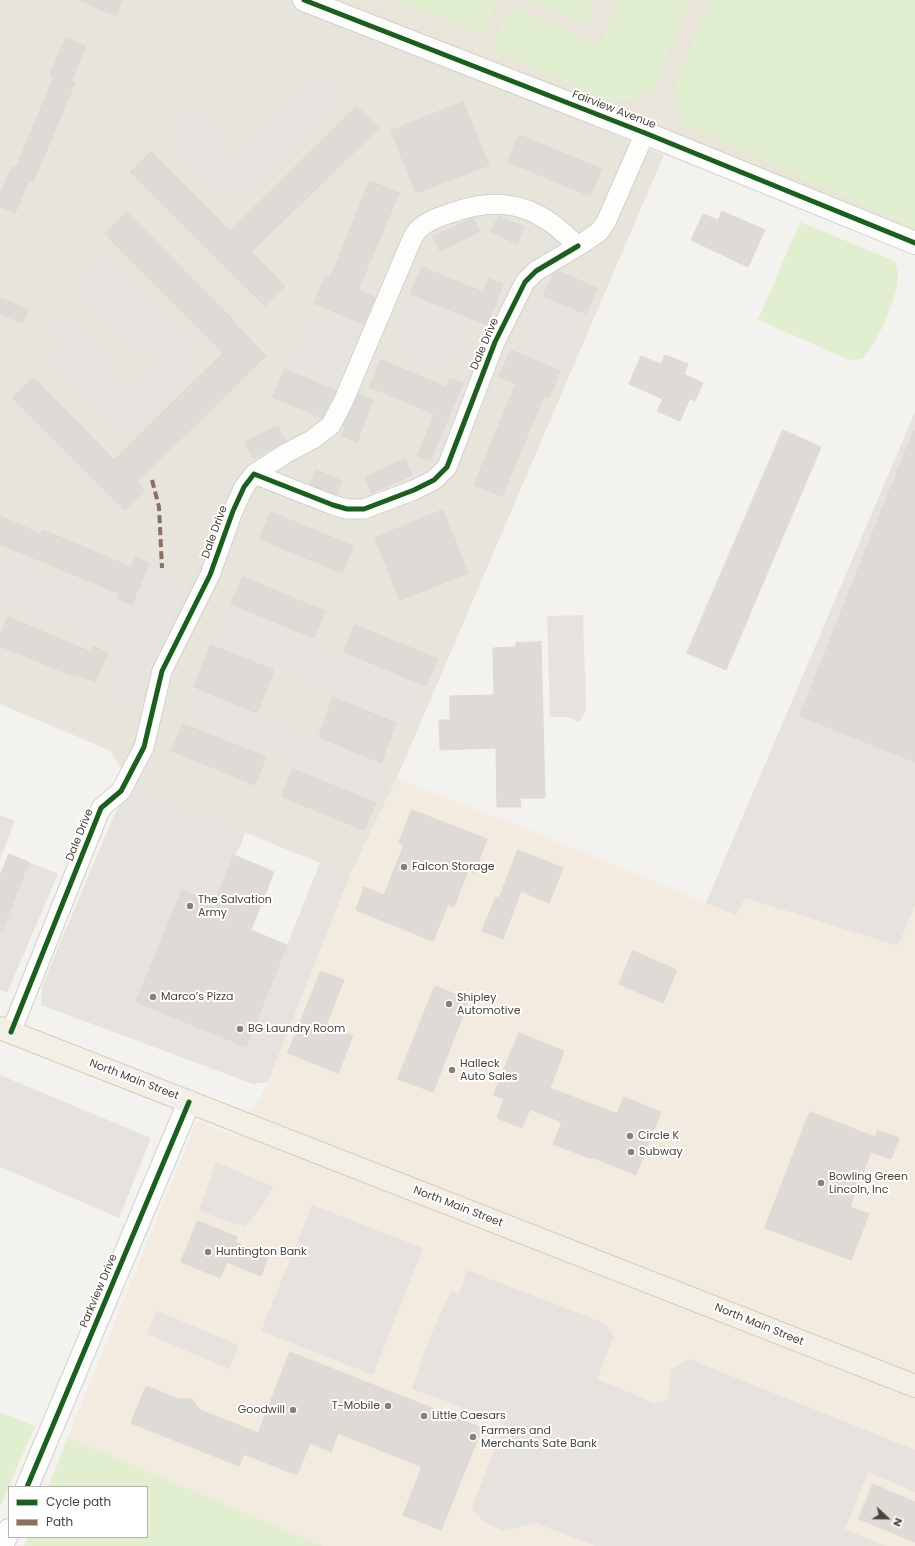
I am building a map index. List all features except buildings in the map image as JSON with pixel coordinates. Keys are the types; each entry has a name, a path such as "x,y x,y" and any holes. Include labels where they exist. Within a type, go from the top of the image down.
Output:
{"main road":[{"name":"North Main Street","path":"5,1030 915,1386"}],"street":[{"name":"Fairview Avenue","path":"304,0 645,132 915,243"},
{"name":"Dale Drive","path":"254,474 347,509 364,509 414,490 434,480 447,467 495,342 525,282 536,270 599,232 606,222 645,132"},
{"name":"Dale Drive","path":"5,1030 101,808 121,791 144,748 162,671 210,575 233,511 244,487 254,474 285,454 313,439 331,425 343,402 412,239 418,229 440,217 467,207 496,203 510,205 537,215 550,222 578,246"},
{"name":"Parkview Drive","path":"27,1486 189,1102"},
{"path":"2,1546 8,1532"}],"shaded area":[{"path":"0,0 295,0 664,155 397,778 350,875 135,788 109,750 0,704"},
{"path":"304,0 915,0 915,243"},
{"path":"324,77 336,89 326,102 336,113 245,202 235,193 224,203 166,142 174,133 162,119 192,101 233,144 223,156 236,168 246,156 239,144 302,79 313,88"},
{"path":"99,249 197,347 189,357 196,365 131,431 123,423 112,433 46,363 63,347 47,331 62,314 124,374 114,384 122,392 159,353 154,348 140,359 72,288 89,269 83,263"},
{"path":"538,296 587,316 566,369 517,349"},
{"path":"409,299 468,324 446,373 388,348"},
{"path":"311,309 360,329 339,383 290,363"},
{"path":"915,412 915,905 898,946 745,898 736,915 706,903"},
{"path":"0,552 133,607 152,559 187,573 134,705 99,691 116,649 0,605"},
{"path":"226,608 426,692 412,726 212,641"},
{"path":"583,615 586,709 580,722 567,717 550,717 547,616"},
{"path":"194,689 393,773 382,801 183,717"},
{"path":"397,778 532,831 736,915 744,898 898,946 915,905 915,1546 323,1546 68,1437 197,1121 238,1137 268,1082 350,875"},
{"path":"135,788 245,832 241,845 234,855 214,903 182,890 137,1002 246,1047 320,863 350,875 268,1082 253,1084 41,1005 42,986 115,813"},
{"path":"0,815 15,821 0,860"},
{"path":"29,862 58,874 7,993 0,990 0,934"},
{"path":"0,1075 151,1138 119,1218 0,1167"},
{"path":"216,1162 274,1187 259,1210 245,1227 199,1211"},
{"path":"312,1205 423,1248 373,1375 261,1331"},
{"path":"467,1270 604,1323 614,1336 597,1379 654,1403 668,1400 671,1369 689,1359 915,1450 915,1492 868,1472 845,1529 886,1546 595,1546 536,1523 503,1531 482,1521 472,1508 505,1423 412,1389 429,1339 451,1291 459,1294"},
{"path":"157,1311 239,1345 229,1369 147,1334"}],"green space":[{"path":"393,0 498,0 483,34"},
{"path":"530,0 594,0 584,24"},
{"path":"619,0 691,0 653,89 633,100 607,100 490,49 510,6 600,45"},
{"path":"711,0 915,0 915,229 687,126 677,110 674,95 675,81"},
{"path":"800,222 895,261 898,272 895,295 891,307 875,341 862,359 850,360 758,320"},
{"path":"0,1412 35,1426 0,1507"},
{"path":"68,1437 323,1546 24,1546 28,1538 148,1538 148,1486 48,1486"}],"marked path":[{"path":"152,480 159,507 162,568"}],"cycle path":[{"path":"304,0 645,133 915,243"},
{"path":"11,1032 101,808 121,791 144,747 162,671 210,575 233,511 244,487 254,474 333,505 347,509 364,509 414,490 434,480 447,467 495,342 525,282 536,271 578,246"},
{"path":"27,1486 189,1102"}],"place":[{"name":"Falcon Storage","path":"404,867"},
{"name":"The Salvation Army","path":"190,906"},
{"name":"Marco’s Pizza","path":"153,997"},
{"name":"Shipley Automotive","path":"449,1004"},
{"name":"BG Laundry Room","path":"240,1029"},
{"name":"Halleck Auto Sales","path":"452,1070"},
{"name":"Circle K","path":"630,1136"},
{"name":"Subway","path":"631,1152"},
{"name":"Bowling Green Lincoln, Inc","path":"821,1183"},
{"name":"Huntington Bank","path":"208,1252"},
{"name":"T-Mobile","path":"388,1406"},
{"name":"Goodwill","path":"293,1410"},
{"name":"Little Caesars","path":"424,1416"},
{"name":"Farmers and Merchants Sate Bank","path":"473,1437"}]}
